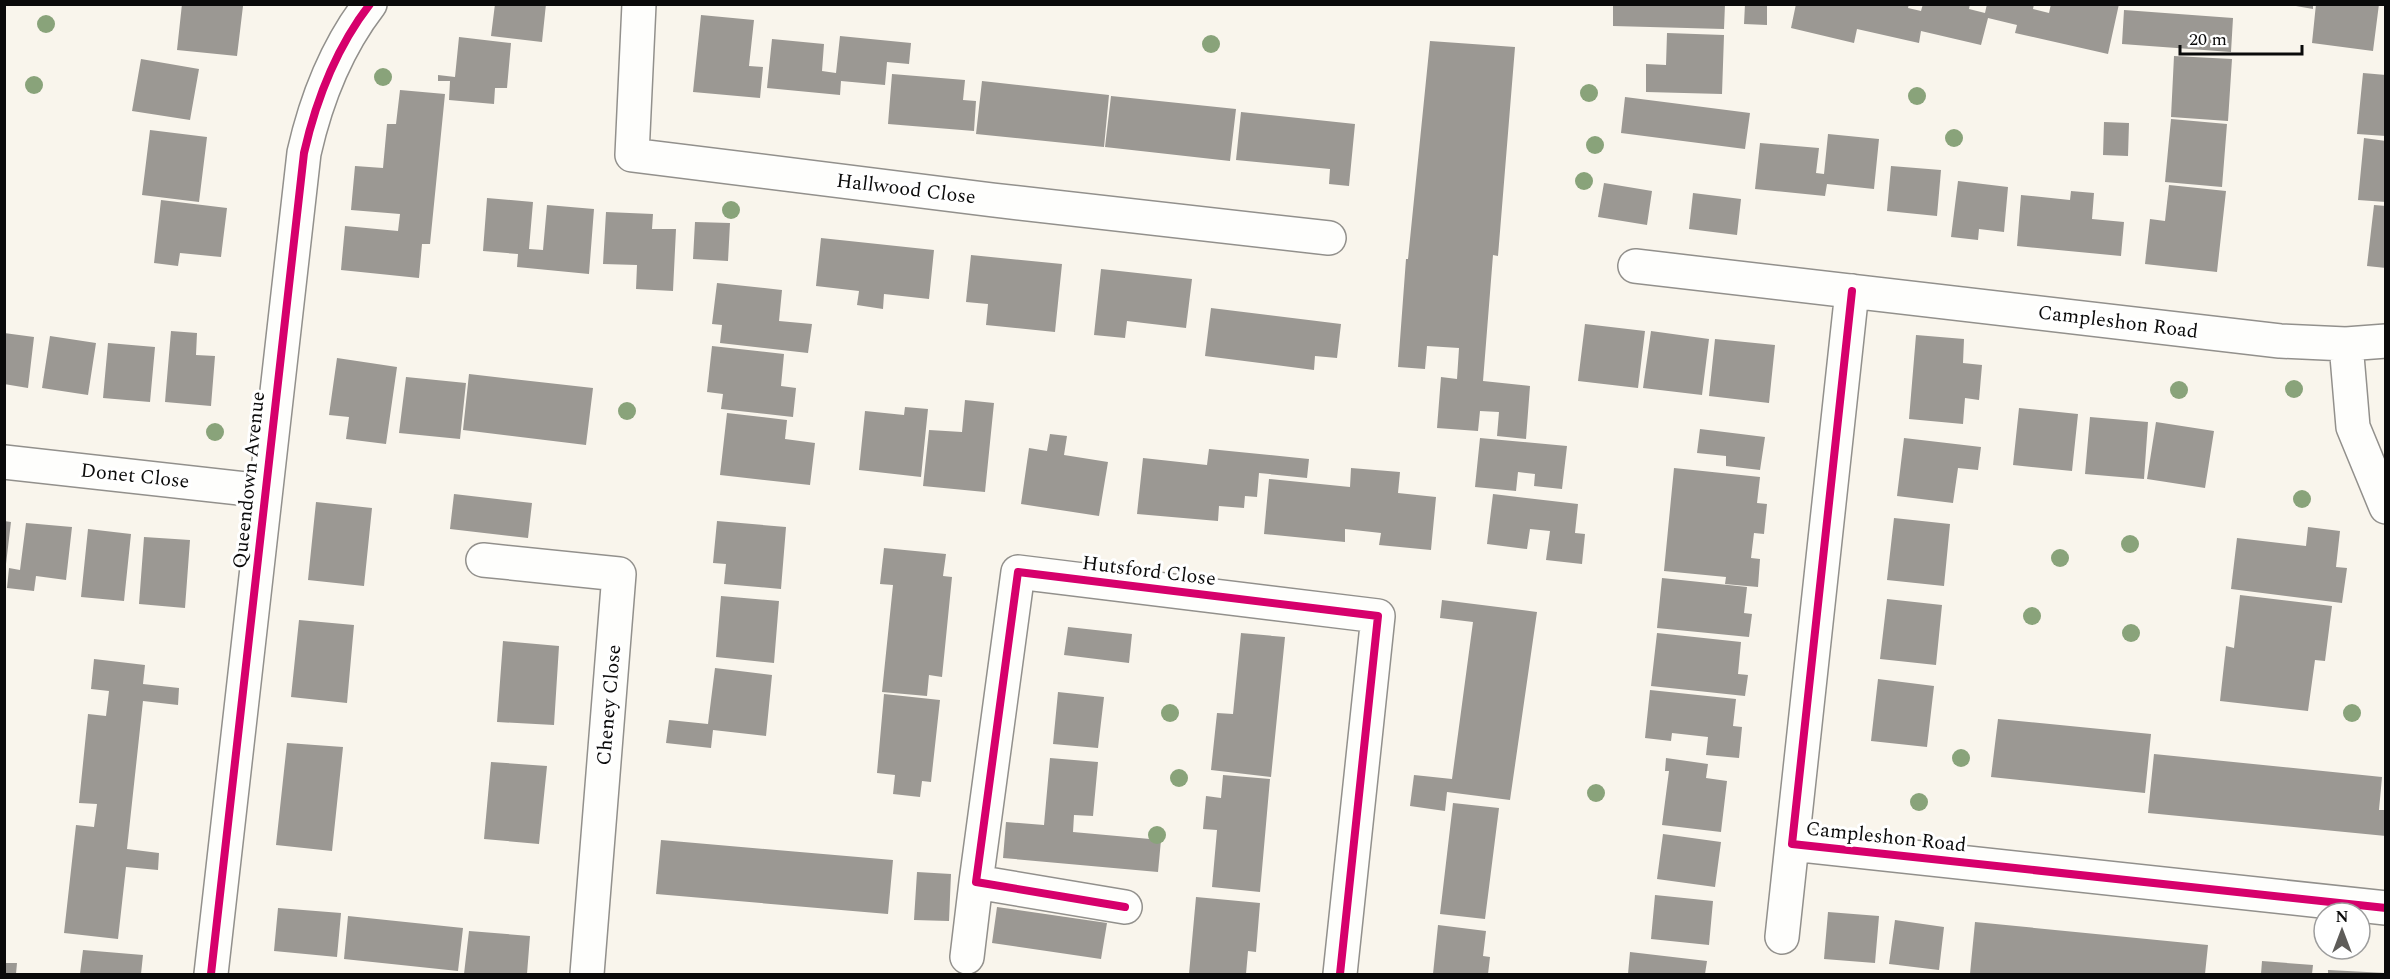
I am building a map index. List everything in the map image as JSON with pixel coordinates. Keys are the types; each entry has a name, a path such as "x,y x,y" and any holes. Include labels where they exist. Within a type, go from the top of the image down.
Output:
{"street":[{"name":"Queendown Avenue","path":"211,975 304,153 321,94 343,47 370,4"},
{"name":"Hallwood Close","path":"639,4 632,155 993,200 1329,238"},
{"name":"Campleshon Road","path":"1635,266 2280,341 2346,344 2385,342"},
{"name":"Campleshon Road","path":"1782,938 1852,291"},
{"path":"2346,344 2353,427 2385,507"},
{"name":"Donet Close","path":"4,462 265,491"},
{"name":"Cheney Close","path":"483,560 619,574 587,975"},
{"name":"Hutsford Close","path":"967,957 1018,572 1378,616 1340,975"},
{"name":"Campleshon Road","path":"1792,844 2385,908"},
{"path":"976,882 1125,907"}],"building":[{"path":"182,4 243,6 237,56 177,50"},
{"path":"495,4 546,4 542,42 491,36"},
{"path":"1613,4 1725,4 1724,29 1613,26"},
{"path":"1745,4 1767,4 1767,25 1744,24"},
{"path":"1796,4 1909,4 1908,8 1921,11 1923,4 1970,4 1969,9 1985,13 1987,4 2034,4 2033,9 2049,13 2051,4 2119,4 2108,54 2015,33 2017,25 1988,18 1981,45 1921,31 1919,43 1857,29 1854,43 1791,28"},
{"path":"2285,4 2313,4 2313,9"},
{"path":"2316,4 2379,4 2373,51 2312,43"},
{"path":"2124,10 2233,18 2231,52 2122,44"},
{"path":"701,15 754,20 749,66 763,67 760,98 693,92"},
{"path":"1667,33 1724,35 1722,94 1646,92 1646,64 1666,65"},
{"path":"840,36 911,43 909,64 887,62 885,85 841,81 840,95 767,88 772,39 824,44 822,71 836,73"},
{"path":"459,37 511,43 507,88 495,88 494,104 449,100 450,81 438,81 438,75 455,77"},
{"path":"1430,41 1515,47 1498,256 1493,255 1483,381 1530,386 1526,439 1497,436 1499,412 1480,411 1478,431 1437,428 1441,377 1457,379 1459,348 1427,346 1425,369 1398,367 1406,259 1408,259"},
{"path":"2174,56 2232,59 2228,121 2171,117"},
{"path":"141,59 199,69 190,120 132,111"},
{"path":"2363,73 2386,75 2386,136 2357,134"},
{"path":"892,74 965,80 963,100 976,101 974,131 888,124"},
{"path":"982,81 1109,95 1104,147 976,134"},
{"path":"400,90 445,94 430,244 422,244 419,278 341,270 345,226 398,231 400,214 351,210 355,166 383,168 387,124 396,124"},
{"path":"1111,96 1236,109 1230,161 1105,147"},
{"path":"1625,97 1750,113 1745,149 1621,133"},
{"path":"1241,112 1355,124 1349,186 1329,184 1330,169 1236,160"},
{"path":"2171,119 2227,124 2222,187 2165,182"},
{"path":"2104,122 2129,123 2128,156 2103,155"},
{"path":"150,130 207,137 199,202 142,195"},
{"path":"1828,134 1879,139 1874,189 1827,184 1825,196 1755,189 1760,143 1819,148 1816,173 1824,174"},
{"path":"2364,138 2386,141 2386,202 2358,200"},
{"path":"1891,166 1941,170 1937,216 1887,211"},
{"path":"1958,181 2008,187 2004,232 1979,229 1978,240 1951,237"},
{"path":"1604,183 1652,191 1647,225 1598,217"},
{"path":"2169,185 2226,191 2217,272 2145,264 2150,219 2165,221"},
{"path":"2071,191 2094,193 2092,219 2124,222 2121,256 2017,246 2021,195 2070,200"},
{"path":"1693,193 1741,199 1737,235 1689,229"},
{"path":"487,198 533,202 529,249 543,250 547,205 594,209 589,274 517,267 518,254 483,251"},
{"path":"161,200 227,208 221,257 180,253 178,266 154,263"},
{"path":"2374,205 2386,206 2386,268 2367,266"},
{"path":"606,212 653,214 652,229 676,229 673,291 636,289 637,265 603,264"},
{"path":"695,222 730,223 728,261 693,259"},
{"path":"821,238 934,250 929,299 884,294 883,309 857,305 859,291 816,286"},
{"path":"971,255 1062,264 1055,332 986,325 988,304 966,302"},
{"path":"1101,269 1192,279 1186,328 1127,321 1125,338 1094,335"},
{"path":"717,283 782,290 779,321 812,324 808,353 720,343 722,325 712,324"},
{"path":"1211,308 1341,324 1337,358 1315,356 1314,370 1205,356"},
{"path":"1585,324 1645,331 1638,388 1578,381"},
{"path":"171,331 197,333 196,355 215,356 211,406 165,402"},
{"path":"1651,331 1709,339 1702,395 1643,388"},
{"path":"4,333 34,337 28,388 4,384"},
{"path":"1916,335 1964,339 1963,363 1982,365 1979,400 1965,398 1963,424 1909,419"},
{"path":"50,336 96,343 88,395 42,388"},
{"path":"1715,339 1775,345 1769,403 1709,396"},
{"path":"108,343 155,347 150,402 103,398"},
{"path":"712,346 784,354 781,386 796,388 793,417 721,409 723,394 707,392"},
{"path":"337,358 397,367 386,444 346,439 349,417 329,415"},
{"path":"469,374 593,388 586,445 463,430"},
{"path":"406,377 466,383 460,439 399,433"},
{"path":"965,400 994,403 985,492 923,486 929,430 962,432"},
{"path":"905,407 928,409 921,477 859,470 865,411 904,415"},
{"path":"2019,408 2078,414 2072,471 2013,465"},
{"path":"727,413 787,420 785,439 815,443 810,485 720,475"},
{"path":"2090,417 2148,422 2144,479 2085,474"},
{"path":"2156,422 2214,431 2205,488 2147,479"},
{"path":"1700,429 1765,437 1760,470 1726,466 1726,456 1697,453"},
{"path":"1050,434 1067,436 1064,455 1108,462 1099,516 1021,504 1029,448 1047,451"},
{"path":"1480,438 1567,446 1562,489 1534,486 1535,474 1518,472 1516,491 1475,487"},
{"path":"1904,438 1981,447 1978,470 1958,468 1953,503 1897,496"},
{"path":"1209,449 1309,459 1307,478 1259,473 1257,497 1245,496 1244,508 1219,506 1218,521 1137,514 1143,458 1207,465"},
{"path":"1351,468 1400,472 1398,493 1436,497 1431,550 1379,545 1381,533 1345,529 1345,542 1264,534 1269,479 1350,487"},
{"path":"1674,468 1760,477 1757,503 1767,504 1764,534 1754,533 1751,558 1760,559 1758,587 1725,584 1726,577 1664,571"},
{"path":"454,494 532,503 528,538 450,529"},
{"path":"1493,494 1578,504 1575,533 1585,534 1582,564 1546,560 1550,531 1530,529 1527,549 1487,544"},
{"path":"316,502 372,508 364,586 308,580"},
{"path":"1894,518 1950,524 1944,586 1887,580"},
{"path":"4,521 11,522 6,564 4,564"},
{"path":"717,521 786,527 781,589 724,584 726,564 713,563"},
{"path":"26,523 72,527 66,580 36,576 34,591 7,588 9,568 20,570"},
{"path":"2308,527 2340,531 2336,567 2347,568 2342,603 2231,589 2237,538 2306,546"},
{"path":"88,529 131,534 124,601 81,597"},
{"path":"144,537 190,540 185,608 139,604"},
{"path":"884,548 946,554 943,576 952,577 942,677 929,675 927,696 882,692 893,585 880,584"},
{"path":"1662,578 1747,587 1744,613 1752,614 1749,637 1657,628"},
{"path":"2240,595 2332,606 2325,661 2315,660 2308,711 2220,701 2226,646 2234,648"},
{"path":"721,596 779,601 774,663 716,657"},
{"path":"1887,599 1942,605 1936,665 1880,659"},
{"path":"1442,600 1537,612 1510,800 1447,792 1445,811 1410,806 1414,775 1452,779 1473,622 1440,618"},
{"path":"299,620 354,625 347,703 291,697"},
{"path":"1068,627 1132,634 1129,663 1064,655"},
{"path":"1241,633 1285,637 1271,777 1211,770 1217,713 1233,714"},
{"path":"1657,633 1741,642 1738,674 1748,675 1745,696 1651,686"},
{"path":"503,641 559,646 554,725 497,722"},
{"path":"94,659 145,665 143,684 179,688 178,705 143,701 127,849 159,853 158,870 126,867 118,939 64,933 76,825 94,827 97,804 79,803 88,714 106,716 109,691 91,689"},
{"path":"715,668 772,675 766,736 713,730 711,748 666,743 669,720 708,724"},
{"path":"1878,679 1934,686 1927,747 1871,741"},
{"path":"1650,690 1736,699 1733,726 1742,727 1739,758 1706,755 1708,737 1672,733 1671,741 1645,738"},
{"path":"1058,692 1104,697 1098,748 1053,744"},
{"path":"884,694 940,700 931,782 922,781 920,797 893,794 895,775 877,773"},
{"path":"1998,719 2151,734 2145,793 1991,777"},
{"path":"287,743 343,747 332,851 276,845"},
{"path":"2154,754 2382,777 2379,810 2386,810 2386,836 2148,813"},
{"path":"1050,758 1098,762 1093,816 1074,815 1073,832 1161,840 1158,872 1003,858 1006,822 1044,825"},
{"path":"1666,758 1708,764 1706,778 1727,781 1721,832 1662,825 1669,771 1665,771"},
{"path":"491,762 547,766 539,844 484,839"},
{"path":"1223,775 1270,779 1260,892 1212,887 1217,830 1203,829 1206,796 1221,798"},
{"path":"1453,803 1499,808 1485,919 1440,914"},
{"path":"1663,834 1721,842 1715,887 1657,879"},
{"path":"661,840 893,860 888,914 656,894"},
{"path":"917,872 951,874 949,921 914,920"},
{"path":"1655,895 1713,901 1709,945 1651,939"},
{"path":"1196,897 1260,903 1256,952 1248,951 1246,974 1189,974"},
{"path":"997,907 1107,923 1101,959 992,943"},
{"path":"278,908 341,913 337,957 274,951"},
{"path":"1828,912 1879,916 1875,963 1824,959"},
{"path":"348,916 463,928 458,971 344,959"},
{"path":"1895,920 1944,927 1939,970 1889,964"},
{"path":"1975,922 2208,945 2205,974 1970,974"},
{"path":"1438,925 1486,931 1483,956 1490,957 1488,974 1433,974"},
{"path":"469,931 530,936 527,974 464,974"},
{"path":"83,950 143,955 141,974 80,974"},
{"path":"1630,952 1707,961 1705,974 1628,974"},
{"path":"2262,961 2313,965 2312,974 2261,974"},
{"path":"4,963 17,963 16,974 4,974"},
{"path":"2328,970 2386,973 2386,974 2328,974"}],"cycle path":[{"path":"211,974 304,153 321,94 329,75 347,38 370,4"},
{"path":"1852,291 1792,844 2386,908"},
{"path":"1125,907 976,882 1018,572 1378,616 1340,974"}]}
